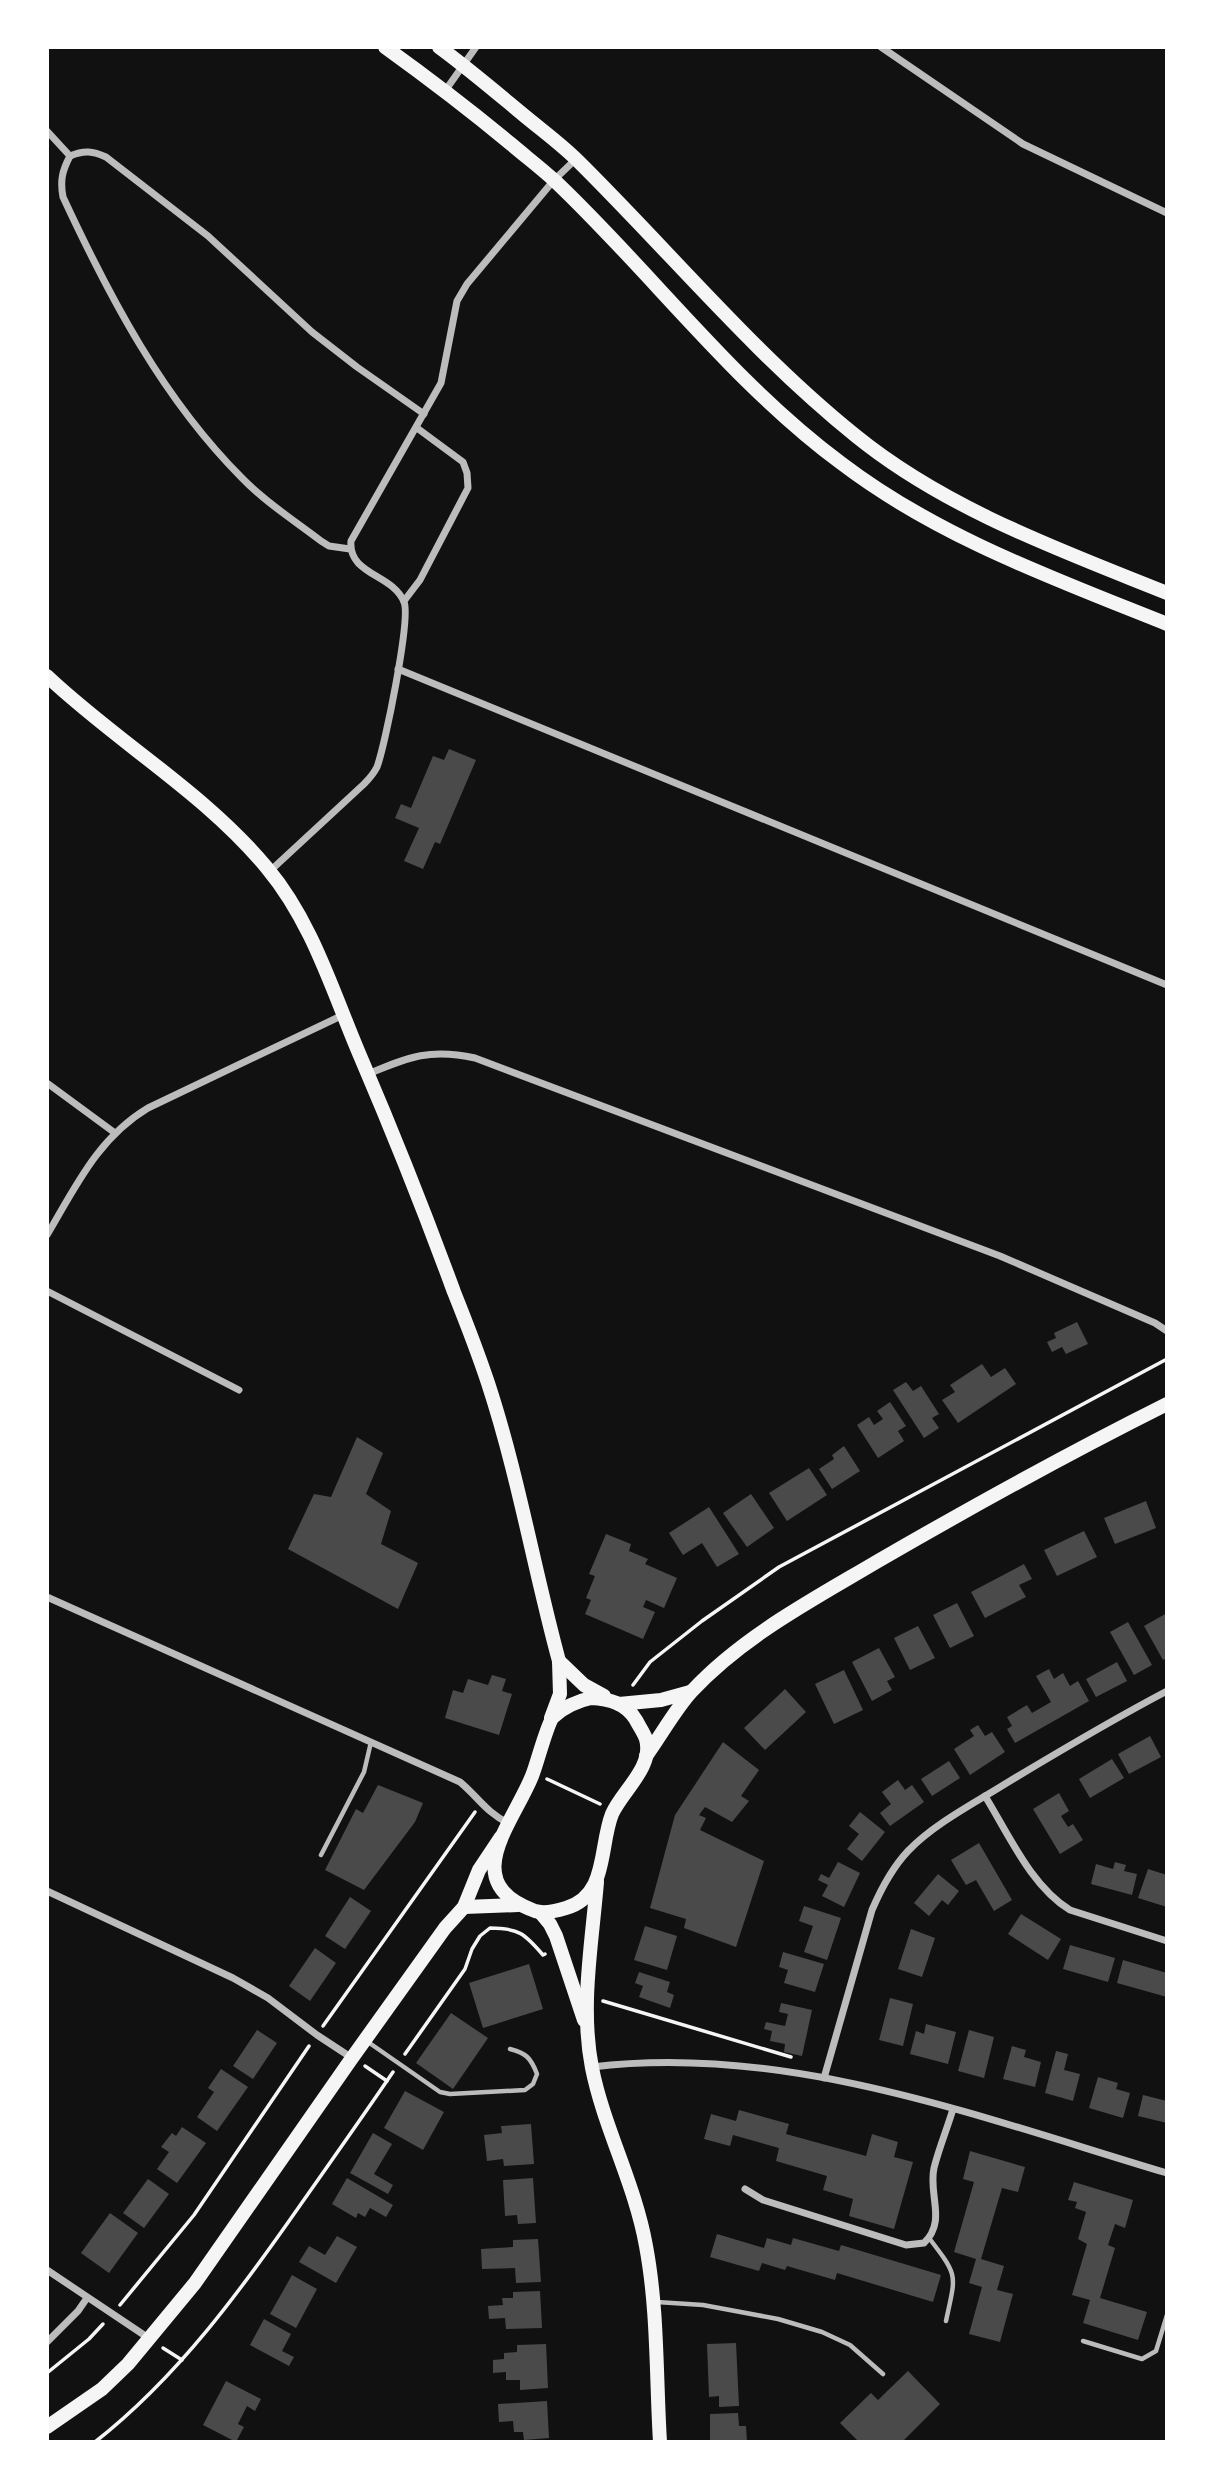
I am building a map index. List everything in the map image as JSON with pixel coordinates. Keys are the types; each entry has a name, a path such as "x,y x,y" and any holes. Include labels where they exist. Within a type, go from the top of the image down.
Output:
{"main road":[{"path":"385,47 445,91 554,180 728,361 775,407 840,463 935,524 1002,556 1167,624"},
{"path":"439,47 576,159 744,336 800,390 867,445 944,494 1061,551 1167,593"},
{"path":"47,676 75,702 212,811 270,871 320,954 432,1232 488,1382 559,1661 560,1693 525,1795 479,1870 464,1907 445,1928 195,2283 150,2340 102,2389 47,2427"},
{"path":"660,2442 653,2302 646,2245 638,2210 592,2067 587,2028 597,1881 612,1815 646,1756 691,1692 730,1657 775,1623 1066,1455 1167,1404"},
{"path":"559,1661 584,1685 632,1714 646,1740 646,1756"},
{"path":"551,1718 577,1701 591,1698 615,1702 661,1700 691,1692"},
{"path":"501,1837 493,1866 494,1876 501,1891 518,1905"},
{"path":"464,1907 518,1905 540,1912 559,1911 577,1905 597,1881"},
{"path":"540,1912 550,1923 587,2028"}],"street":[{"path":"445,91 476,47"},
{"path":"881,47 1023,144 1167,213"},
{"path":"47,131 70,156"},
{"path":"350,549 329,546 321,541 243,480 195,427 128,327 97,271 61,185 62,170 70,156 81,152 94,152 106,157 208,236 312,332 424,414"},
{"path":"270,871 364,784 376,769 398,669 406,612 404,601 392,587 354,560 350,549 354,533 441,383 457,301 467,284 554,180 576,159"},
{"path":"404,601 421,580 468,488 463,462 417,428"},
{"path":"398,669 1167,985"},
{"path":"47,1235 96,1153 130,1119 343,1015"},
{"path":"368,1074 425,1054 451,1053 475,1058 1000,1256 1155,1323 1167,1331"},
{"path":"47,1083 115,1133"},
{"path":"47,1291 239,1390"},
{"path":"47,1597 460,1782 494,1816 509,1823"},
{"path":"824,2078 872,1910 881,1889 908,1851 985,1796 1104,1724 1167,1691"},
{"path":"985,1796 1041,1886 1056,1901 1070,1910 1167,1941"},
{"path":"47,1891 233,1978 268,1998 352,2058"},
{"path":"592,2067 632,2062 688,2062 824,2078 953,2109 1167,2173"},
{"path":"745,2189 763,2200 906,2245 924,2243 935,2228 937,2213 932,2184 934,2169 953,2109"},
{"path":"47,2270 150,2340"},
{"path":"47,2342 87,2298"}],"lane":[{"path":"321,1855 364,1772 371,1742"},
{"path":"365,2040 440,2092 450,2094 525,2090 533,2084 537,2074 532,2060 524,2053 509,2049"},
{"path":"929,2238 951,2267 955,2281 946,2321"},
{"path":"653,2302 703,2305 778,2319 822,2332 850,2345 883,2374"},
{"path":"1083,2341 1142,2359 1156,2351 1167,2315"}],"path":[{"path":"615,1702 650,1662 702,1621 779,1567 1167,1359"},
{"path":"533,1773 600,1804 612,1815"},
{"path":"47,2373 89,2339 194,2215 317,2035 481,1805"},
{"path":"95,2442 114,2427 182,2360 242,2288 465,1969 480,1936 490,1928 518,1930 542,1955 560,1949"},
{"path":"588,1997 827,2068"},
{"path":"352,2058 387,2081"},
{"path":"150,2340 182,2360"}],"building":[{"path":"449,749 476,760 440,844 435,842 423,869 404,861 419,828 395,818 401,804 411,808 433,756 444,760"},
{"path":"1077,1322 1088,1344 1066,1354 1062,1347 1052,1352 1047,1342 1056,1338 1054,1333"},
{"path":"982,1364 991,1377 1005,1368 1016,1384 958,1423 942,1400 955,1392 950,1385"},
{"path":"906,1382 913,1391 921,1386 939,1414 932,1418 939,1428 924,1438 893,1390"},
{"path":"890,1402 906,1426 898,1431 904,1441 878,1458 857,1425 869,1417 874,1425 883,1419 877,1411"},
{"path":"357,1437 383,1453 366,1494 391,1511 381,1544 418,1563 398,1609 288,1549 314,1494 331,1497"},
{"path":"844,1446 860,1471 832,1489 819,1469 834,1459 832,1455"},
{"path":"809,1468 827,1495 787,1521 769,1493"},
{"path":"751,1494 774,1528 747,1547 723,1513"},
{"path":"1146,1501 1156,1528 1115,1544 1104,1518"},
{"path":"709,1507 739,1554 717,1567 702,1543 683,1555 669,1533"},
{"path":"1084,1531 1097,1557 1057,1576 1044,1550"},
{"path":"606,1534 631,1544 629,1551 648,1559 645,1564 677,1578 664,1608 646,1600 643,1607 655,1612 643,1639 585,1614 591,1600 586,1598 595,1576 589,1574"},
{"path":"1024,1564 1032,1579 1019,1585 1026,1597 985,1618 971,1592"},
{"path":"957,1603 974,1636 950,1648 933,1615"},
{"path":"1167,1613 1167,1658 1163,1660 1144,1626"},
{"path":"1128,1622 1152,1665 1134,1675 1110,1632"},
{"path":"918,1626 935,1658 910,1670 894,1638"},
{"path":"879,1648 895,1677 887,1681 892,1690 872,1701 852,1662"},
{"path":"1117,1662 1127,1681 1096,1697 1086,1679"},
{"path":"1049,1669 1054,1679 1063,1673 1070,1686 1078,1681 1089,1701 1015,1743 1007,1729 1012,1726 1007,1717 1027,1705 1032,1713 1051,1702 1036,1676"},
{"path":"844,1670 863,1710 834,1724 815,1684"},
{"path":"492,1675 506,1679 502,1691 512,1694 499,1735 445,1718 453,1690 463,1693 468,1679 488,1685"},
{"path":"785,1689 806,1712 765,1750 744,1728"},
{"path":"978,1725 985,1736 992,1732 1005,1752 970,1775 954,1749 974,1736 970,1730"},
{"path":"1150,1736 1161,1757 1129,1774 1118,1754"},
{"path":"723,1742 759,1770 741,1796 749,1801 732,1822 705,1807 699,1815 706,1818 700,1830 764,1861 736,1947 684,1928 686,1919 650,1908 675,1815"},
{"path":"1112,1759 1124,1778 1090,1798 1079,1779"},
{"path":"949,1761 960,1778 932,1796 921,1779"},
{"path":"898,1780 905,1790 912,1785 924,1802 890,1826 880,1813 891,1804 882,1792"},
{"path":"378,1785 423,1803 415,1822 364,1890 325,1870 356,1809 363,1813"},
{"path":"1059,1793 1069,1811 1061,1816 1068,1827 1073,1824 1083,1840 1060,1854 1033,1809"},
{"path":"860,1812 885,1832 862,1861 847,1849 859,1834 849,1826"},
{"path":"979,1843 1012,1900 994,1911 976,1880 966,1885 951,1860"},
{"path":"838,1862 860,1873 844,1907 822,1896 828,1885 818,1880 821,1874 829,1878"},
{"path":"1115,1862 1126,1865 1124,1871 1137,1874 1132,1895 1091,1884 1096,1864 1113,1869"},
{"path":"1148,1869 1167,1875 1167,1907 1138,1898"},
{"path":"938,1874 959,1891 948,1905 942,1900 929,1916 914,1903"},
{"path":"350,1897 371,1911 345,1949 325,1936"},
{"path":"804,1906 841,1918 827,1960 804,1952 813,1926 799,1921"},
{"path":"1021,1914 1061,1939 1048,1960 1008,1934"},
{"path":"645,1926 677,1936 667,1970 634,1960"},
{"path":"911,1929 935,1938 922,1977 898,1969"},
{"path":"1070,1945 1115,1958 1108,1982 1063,1969"},
{"path":"315,1948 336,1963 310,2001 289,1986"},
{"path":"783,1952 824,1964 815,1992 784,1983 788,1970 779,1967"},
{"path":"1123,1960 1167,1973 1167,1997 1117,1983"},
{"path":"529,1964 543,2009 483,2028 469,1983"},
{"path":"639,1972 670,1982 667,1992 674,1995 670,2008 639,1997 643,1986 635,1983"},
{"path":"890,1998 913,2004 903,2046 879,2040"},
{"path":"781,2003 812,2010 802,2056 784,2052 785,2044 770,2041 772,2031 764,2029 766,2022 785,2026 788,2014 779,2012"},
{"path":"451,2013 488,2038 453,2089 416,2063"},
{"path":"926,2024 956,2032 948,2064 910,2054 916,2031 924,2034"},
{"path":"257,2030 277,2043 253,2079 233,2066"},
{"path":"969,2030 994,2037 984,2078 958,2071"},
{"path":"1012,2046 1026,2050 1024,2057 1041,2062 1035,2087 1003,2079"},
{"path":"1056,2051 1068,2054 1064,2070 1080,2074 1073,2101 1045,2093"},
{"path":"221,2069 248,2087 217,2131 197,2117 214,2092 208,2088"},
{"path":"1098,2077 1118,2083 1116,2089 1130,2093 1123,2118 1089,2108"},
{"path":"405,2091 444,2112 423,2150 384,2128"},
{"path":"1143,2095 1167,2101 1167,2123 1138,2116"},
{"path":"739,2110 789,2124 786,2134 866,2156 872,2134 898,2142 894,2157 913,2162 894,2229 849,2216 853,2199 823,2190 827,2176 776,2161 779,2148 733,2135 730,2146 704,2139 711,2114 736,2121"},
{"path":"531,2124 534,2164 504,2166 503,2159 487,2161 484,2135 502,2133 501,2126"},
{"path":"182,2127 206,2143 177,2183 157,2169 169,2152 161,2147 172,2133 176,2136"},
{"path":"373,2133 392,2144 374,2174 393,2185 388,2194 350,2173"},
{"path":"970,2151 1025,2167 1018,2192 1002,2188 981,2259 1004,2266 997,2290 1013,2294 1000,2342 969,2334 982,2287 969,2283 976,2259 954,2252 974,2182 963,2179"},
{"path":"347,2178 393,2205 386,2217 370,2208 365,2217 358,2213 356,2218 332,2204"},
{"path":"533,2178 536,2223 518,2224 517,2215 505,2216 503,2180"},
{"path":"148,2179 169,2194 144,2228 123,2213"},
{"path":"1074,2182 1133,2200 1125,2228 1115,2224 1108,2245 1115,2248 1100,2298 1147,2312 1138,2340 1083,2323 1090,2300 1072,2295 1087,2244 1078,2239 1086,2212 1075,2208 1077,2202 1068,2200"},
{"path":"110,2213 138,2233 109,2273 81,2253"},
{"path":"717,2234 764,2248 767,2238 791,2245 793,2238 839,2251 841,2245 941,2275 933,2302 837,2273 835,2280 787,2266 785,2270 762,2263 759,2271 710,2257"},
{"path":"337,2236 357,2247 336,2283 299,2262 309,2246 325,2255"},
{"path":"538,2239 541,2282 516,2283 515,2268 482,2269 481,2249 513,2247 513,2240"},
{"path":"292,2275 317,2289 296,2328 270,2314"},
{"path":"540,2291 542,2328 506,2329 505,2318 489,2319 488,2306 503,2305 502,2298 513,2298 513,2292"},
{"path":"264,2319 291,2334 282,2351 294,2357 289,2366 250,2345"},
{"path":"736,2343 739,2406 719,2407 719,2396 709,2397 707,2344"},
{"path":"546,2344 548,2388 520,2390 520,2380 506,2380 506,2372 493,2373 493,2360 504,2359 504,2353 517,2352 517,2345"},
{"path":"908,2371 940,2404 902,2442 859,2442 840,2423 871,2393 878,2400"},
{"path":"226,2381 261,2399 255,2411 247,2406 238,2424 244,2427 236,2442 203,2425"},
{"path":"547,2401 549,2438 524,2440 523,2432 514,2432 513,2421 499,2422 498,2404"},
{"path":"738,2413 739,2426 746,2426 747,2442 710,2442 710,2414"}]}
